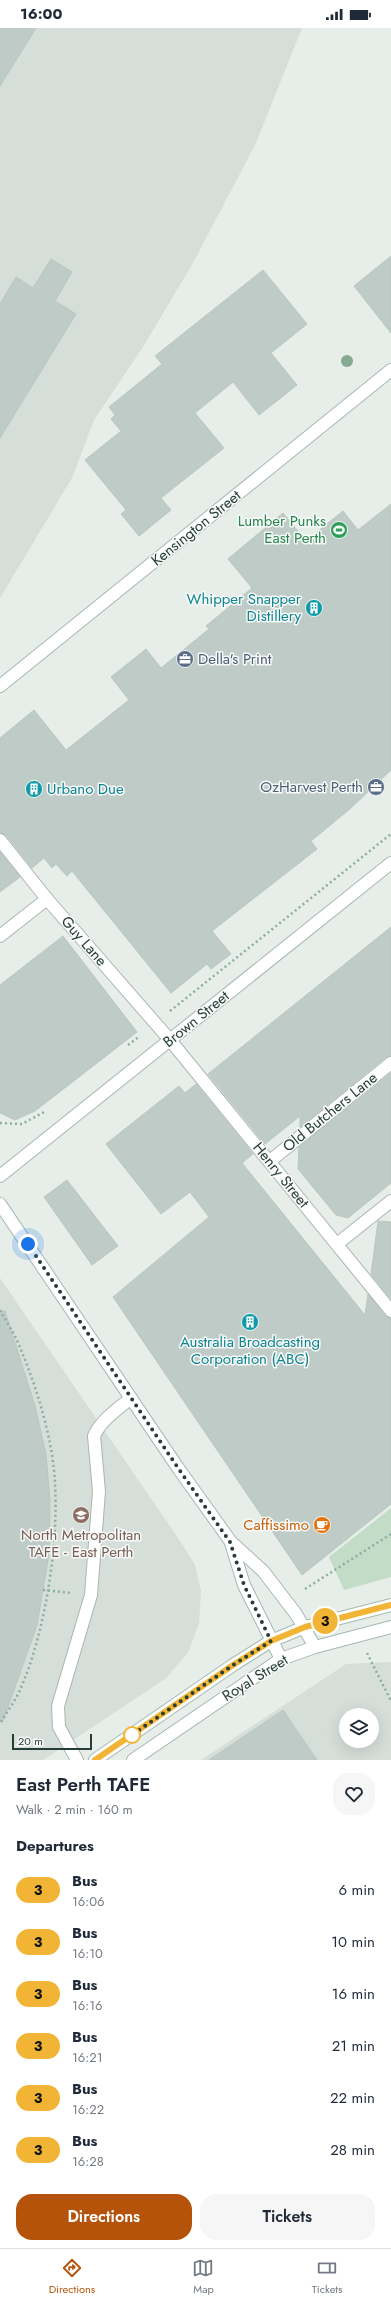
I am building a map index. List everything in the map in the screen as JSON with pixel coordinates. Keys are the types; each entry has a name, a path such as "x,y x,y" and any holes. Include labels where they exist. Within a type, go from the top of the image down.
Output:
{"street":[{"name":"Kensington Street","path":"0,686 391,370"},
{"name":"Guy Lane","path":"0,840 47,899 170,1040"},
{"name":"Brown Street","path":"0,1176 391,863"},
{"path":"0,936 47,899"},
{"name":"Henry Street","path":"170,1040 391,1311"},
{"name":"Old Butchers Lane","path":"270,1161 391,1063"},
{"path":"337,1244 391,1201"},
{"path":"0,1204 230,1542 263,1571 305,1627 315,1647"},
{"path":"77,1760 59,1727 58,1706 77,1647 91,1596 99,1491 94,1436 97,1428 131,1398"},
{"path":"230,1542 244,1585 281,1659"},
{"name":"Royal Street","path":"95,1760 233,1665 271,1641 305,1627 391,1605"},
{"name":"Royal Street","path":"133,1760 281,1659 315,1647 391,1627"}],"path":[{"path":"126,1047 391,834"},
{"path":"0,1123 22,1124 49,1110"},
{"path":"0,1310 21,1349 51,1450 55,1496 53,1555 42,1625 19,1692 0,1724"},
{"path":"305,1589 391,1534"},
{"path":"43,1590 91,1596"}],"shaded area":[{"path":"0,28 302,28 256,143 193,263 143,347 94,420 72,478 0,598"},
{"name":"North Metropolitan TAFE - East Perth","path":"0,1278 178,1538 195,1565 201,1591 199,1623 188,1653 165,1679 43,1760 0,1760"},
{"path":"391,1662 391,1760 201,1760 346,1664"}],"green space":[{"path":"391,1508 391,1577 344,1590 329,1557"}],"building":[{"path":"0,28 36,28 0,86"},
{"path":"391,256 391,333 354,286"},
{"path":"51,259 72,272 55,301 76,314 0,438 0,304 16,277 33,288"},
{"path":"263,270 307,324 271,353 297,385 259,415 233,382 195,413 224,448 161,498 171,510 139,536 121,514 126,510 85,460 121,431 111,419 115,415 109,407 162,364 155,356"},
{"path":"391,504 391,770 351,808 311,841 317,849 212,931 231,954 211,969 207,964 171,993 72,871 67,876 56,864 52,868 44,858 32,868 6,835 0,833 0,738 34,710 66,750 129,700 111,677 146,649 161,668 209,629 206,626 252,588 228,559 283,513 306,541 343,511 358,530"},
{"path":"0,852 20,877 0,892"},
{"path":"391,927 391,1056 386,1057 300,1127 300,1116 265,1144 208,1074"},
{"path":"63,936 137,1032 35,1111 15,1120 0,1113 0,985"},
{"path":"391,1073 391,1183 348,1218 336,1215 298,1169 299,1147"},
{"name":"Australia Broadcasting Corporation (ABC)","path":"196,1084 253,1154 242,1163 365,1315 368,1294 385,1316 391,1318 391,1504 302,1575 113,1297 209,1217 190,1192 161,1214 106,1144 179,1086 185,1093"},
{"path":"67,1180 118,1246 92,1265 44,1197"},
{"path":"378,1221 391,1222 391,1299 371,1274"},
{"path":"5,1311 35,1406 46,1454 50,1501 49,1554 37,1625 3,1721 0,1720 0,1312"},
{"path":"283,1710 317,1760 209,1760"}],"bus line":[{"name":"3","path":"95,1760 233,1665 271,1641 305,1627 391,1605"}],"place":[{"name":"Lumber Punks East Perth","path":"339,530"},
{"name":"Whipper Snapper Distillery","path":"314,608"},
{"name":"Della's Print","path":"185,659"},
{"name":"OzHarvest Perth","path":"376,787"},
{"name":"Urbano Due","path":"34,789"},
{"name":"Australia Broadcasting Corporation (ABC)","path":"250,1322"},
{"name":"North Metropolitan TAFE - East Perth","path":"81,1515"},
{"name":"Caffissimo","path":"322,1525"}],"route":[{"path":"28,1244 178,1468 230,1542 244,1585 271,1641 233,1665 132,1735"}]}
